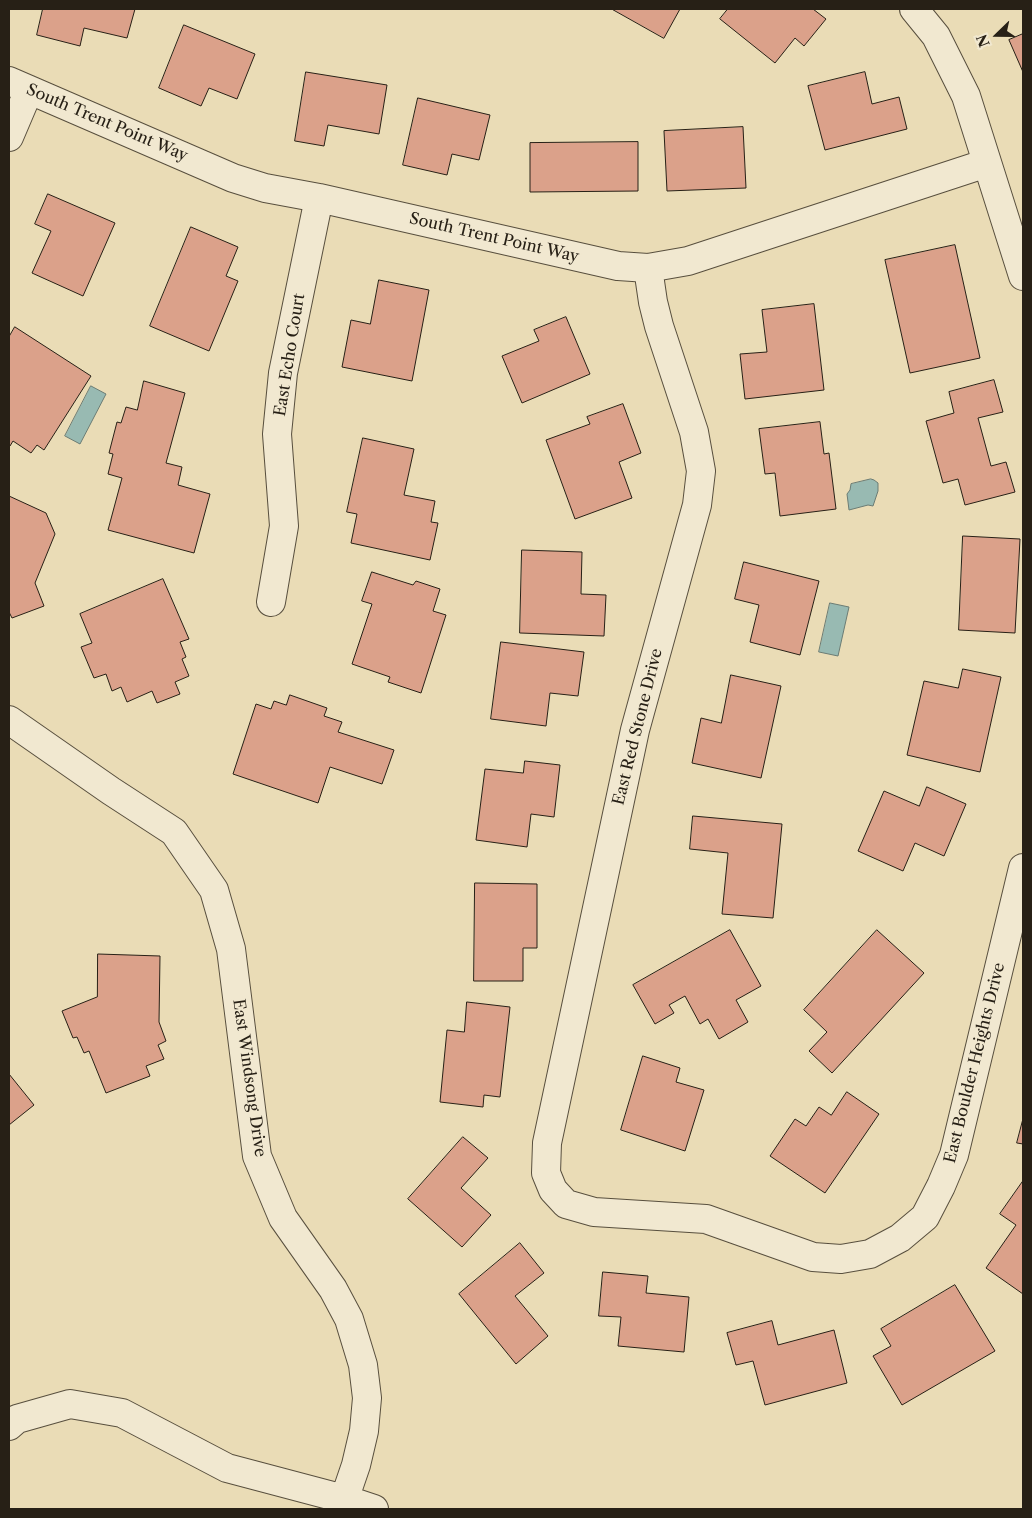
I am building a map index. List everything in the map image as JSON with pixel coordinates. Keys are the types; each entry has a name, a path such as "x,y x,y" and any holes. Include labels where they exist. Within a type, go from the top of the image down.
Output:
{"street":[{"path":"914,9 936,36 966,96 1023,273"},
{"path":"9,137 19,85"},
{"name":"South Trent Point Way","path":"19,85 233,178 265,188 319,198 618,266 648,268 688,261 987,163"},
{"name":"East Echo Court","path":"271,602 284,526 277,434 283,374 319,198"},
{"name":"East Red Stone Drive","path":"553,1190 546,1173 547,1143 634,730 697,505 701,471 694,432 659,326 648,268"},
{"name":"East Windsong Drive","path":"9,720 174,832 214,890 232,949 257,1156 283,1218 333,1289 349,1319 364,1365 367,1398 364,1431 356,1465 343,1504"},
{"name":"East Boulder Heights Drive","path":"553,1190 566,1204 594,1212 706,1219 813,1257 841,1260 870,1254 900,1238 925,1217 942,1186 954,1155 1023,868"},
{"path":"9,1426 17,1419 70,1404 122,1413 227,1468 343,1504 374,1509"}],"water":[{"path":"91,386 106,394 80,444 65,436"},
{"path":"871,479 878,483 878,491 873,506 868,505 849,510 847,494 851,484"},
{"path":"830,603 849,607 838,656 819,652"}],"building":[{"path":"43,9 135,9 127,38 84,28 80,46 37,35"},
{"path":"612,9 680,9 664,38"},
{"path":"728,9 813,9 826,19 804,46 795,38 775,63 720,19"},
{"path":"184,25 255,54 237,99 209,88 201,106 159,88"},
{"path":"1023,34 1023,72 1009,40"},
{"path":"306,72 387,85 379,134 328,125 324,146 295,141"},
{"path":"865,72 872,104 899,97 907,129 825,150 808,86"},
{"path":"418,98 490,115 479,160 452,154 447,175 403,165"},
{"path":"743,127 746,188 667,191 664,131"},
{"path":"638,142 638,191 530,192 530,143"},
{"path":"48,194 115,223 83,296 32,273 51,231 35,224"},
{"path":"191,227 238,247 226,276 238,281 209,351 150,326"},
{"path":"955,245 980,358 910,373 885,260"},
{"path":"379,280 429,290 412,381 342,367 351,320 370,324"},
{"path":"814,304 824,390 745,399 740,354 767,352 762,310"},
{"path":"566,317 590,374 522,403 502,356 539,341 534,330"},
{"path":"15,327 91,376 44,450 37,445 31,453 13,441 9,445 9,337"},
{"path":"994,380 1003,412 978,418 991,466 1006,462 1015,492 965,505 958,479 943,483 926,421 954,413 949,392"},
{"path":"144,381 185,393 166,463 182,467 178,485 210,494 194,553 108,530 122,478 108,474 113,454 109,453 117,422 121,423 126,407 137,410"},
{"path":"623,404 641,453 619,462 632,498 575,519 546,440 590,424 587,417"},
{"path":"820,422 824,454 829,453 836,509 780,516 775,473 765,474 759,429"},
{"path":"363,438 414,449 404,495 435,501 431,522 438,523 430,560 351,543 357,514 347,512"},
{"path":"9,496 46,513 55,534 35,583 44,606 12,618 9,612"},
{"path":"963,536 1020,539 1015,633 959,630"},
{"path":"522,550 582,552 581,594 606,595 604,636 520,633"},
{"path":"744,562 819,581 800,655 750,642 759,605 735,599"},
{"path":"372,572 413,585 416,581 440,589 433,611 446,615 421,693 388,682 390,677 352,664 372,604 362,601"},
{"path":"163,579 189,639 180,642 186,657 182,659 189,676 175,682 180,694 157,703 152,691 127,702 121,687 112,691 106,674 94,678 81,647 92,643 80,614"},
{"path":"501,642 584,652 578,696 550,693 546,726 491,719"},
{"path":"963,669 1001,677 980,772 907,755 924,681 958,688"},
{"path":"731,675 781,686 761,778 692,763 701,718 721,723"},
{"path":"290,695 327,708 324,716 342,722 338,732 394,750 382,784 330,767 318,803 233,774 256,704 271,709 274,701 286,705"},
{"path":"525,761 560,765 554,817 531,814 527,847 476,840 485,769 523,773"},
{"path":"927,787 966,804 944,856 915,843 903,871 858,851 884,791 919,806"},
{"path":"693,816 782,824 773,918 722,914 728,853 690,849"},
{"path":"475,883 537,884 537,948 523,948 523,981 474,981"},
{"path":"730,930 761,986 736,1000 748,1022 719,1039 708,1019 700,1024 685,996 669,1005 674,1013 655,1024 633,985"},
{"path":"877,930 924,973 832,1073 809,1051 827,1032 804,1010"},
{"path":"98,954 160,956 159,1022 166,1041 158,1045 164,1059 146,1066 150,1076 106,1093 89,1051 84,1053 77,1037 73,1038 62,1011 97,997"},
{"path":"467,1002 510,1007 500,1097 484,1095 483,1107 440,1102 447,1030 464,1032"},
{"path":"643,1056 680,1068 676,1082 704,1090 685,1151 621,1130"},
{"path":"9,1074 34,1105 9,1125"},
{"path":"847,1092 879,1114 825,1193 770,1156 795,1119 806,1126 819,1107 831,1115"},
{"path":"1023,1119 1023,1144 1017,1143"},
{"path":"463,1137 488,1158 461,1188 491,1215 462,1247 408,1199"},
{"path":"1023,1181 1023,1294 986,1268 1016,1225 1000,1214"},
{"path":"520,1243 544,1273 515,1296 548,1336 516,1364 459,1294"},
{"path":"603,1272 648,1276 646,1293 689,1297 684,1352 618,1346 621,1317 599,1316"},
{"path":"955,1285 995,1351 902,1405 873,1356 891,1346 881,1329"},
{"path":"772,1321 778,1345 834,1330 847,1383 765,1405 753,1361 736,1365 727,1333"}]}
